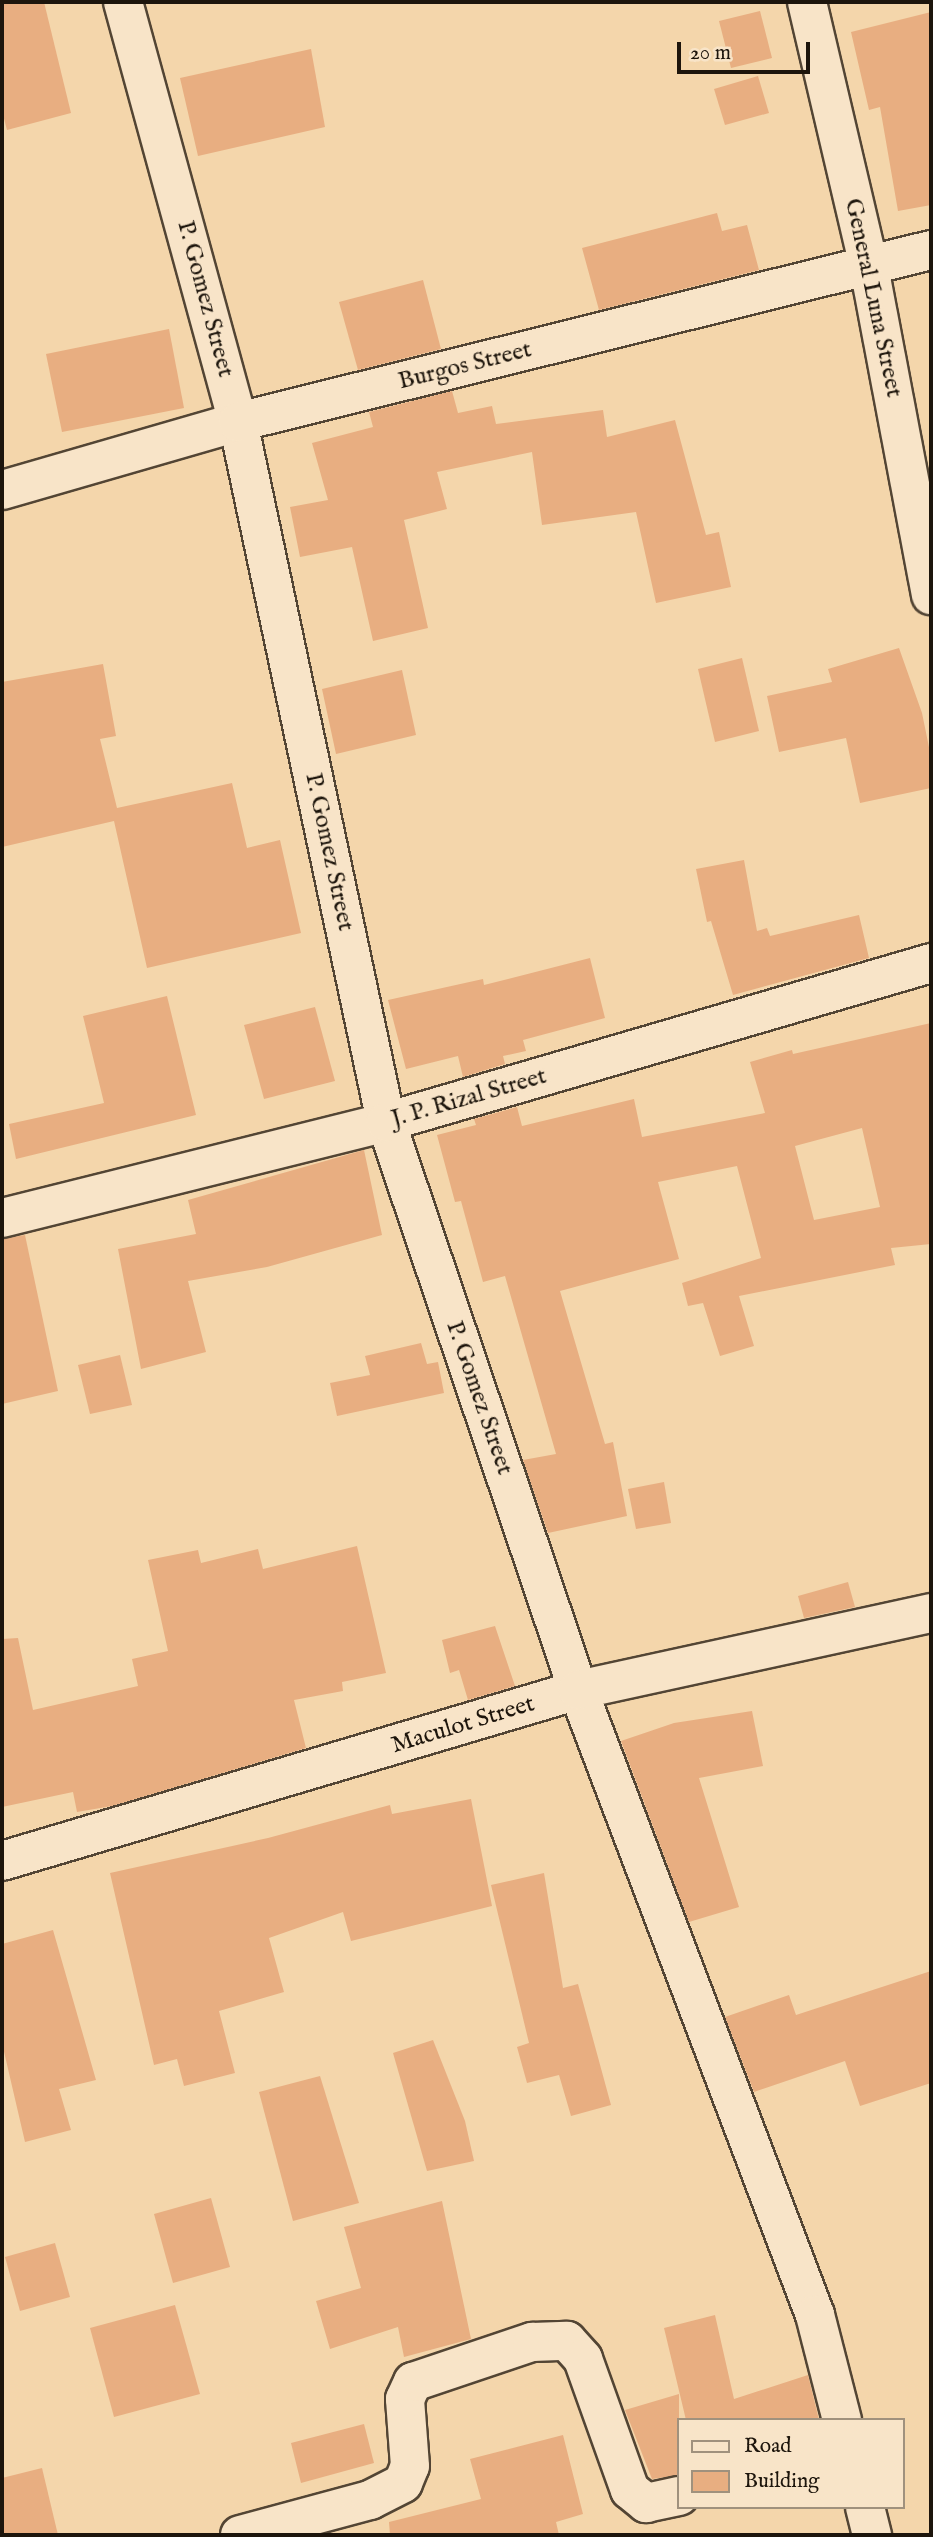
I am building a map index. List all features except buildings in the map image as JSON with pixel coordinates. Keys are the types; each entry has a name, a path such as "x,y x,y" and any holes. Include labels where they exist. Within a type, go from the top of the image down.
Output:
{"street":[{"name":"P. Gomez Street","path":"123,2 238,422 386,1122 578,1690 815,2315 841,2418"},
{"name":"General Luna Street","path":"807,2 869,267 931,596"},
{"name":"Burgos Street","path":"2,491 238,422 931,250"},
{"name":"J. P. Rizal Street","path":"2,1218 386,1122 931,963"},
{"name":"Maculot Street","path":"2,1861 578,1690 931,1613"},
{"path":"240,2535 370,2500 403,2483 410,2466 405,2399 413,2382 532,2342 567,2341 583,2359 630,2490 646,2503 678,2497"},
{"path":"866,2509 872,2535"}]}
